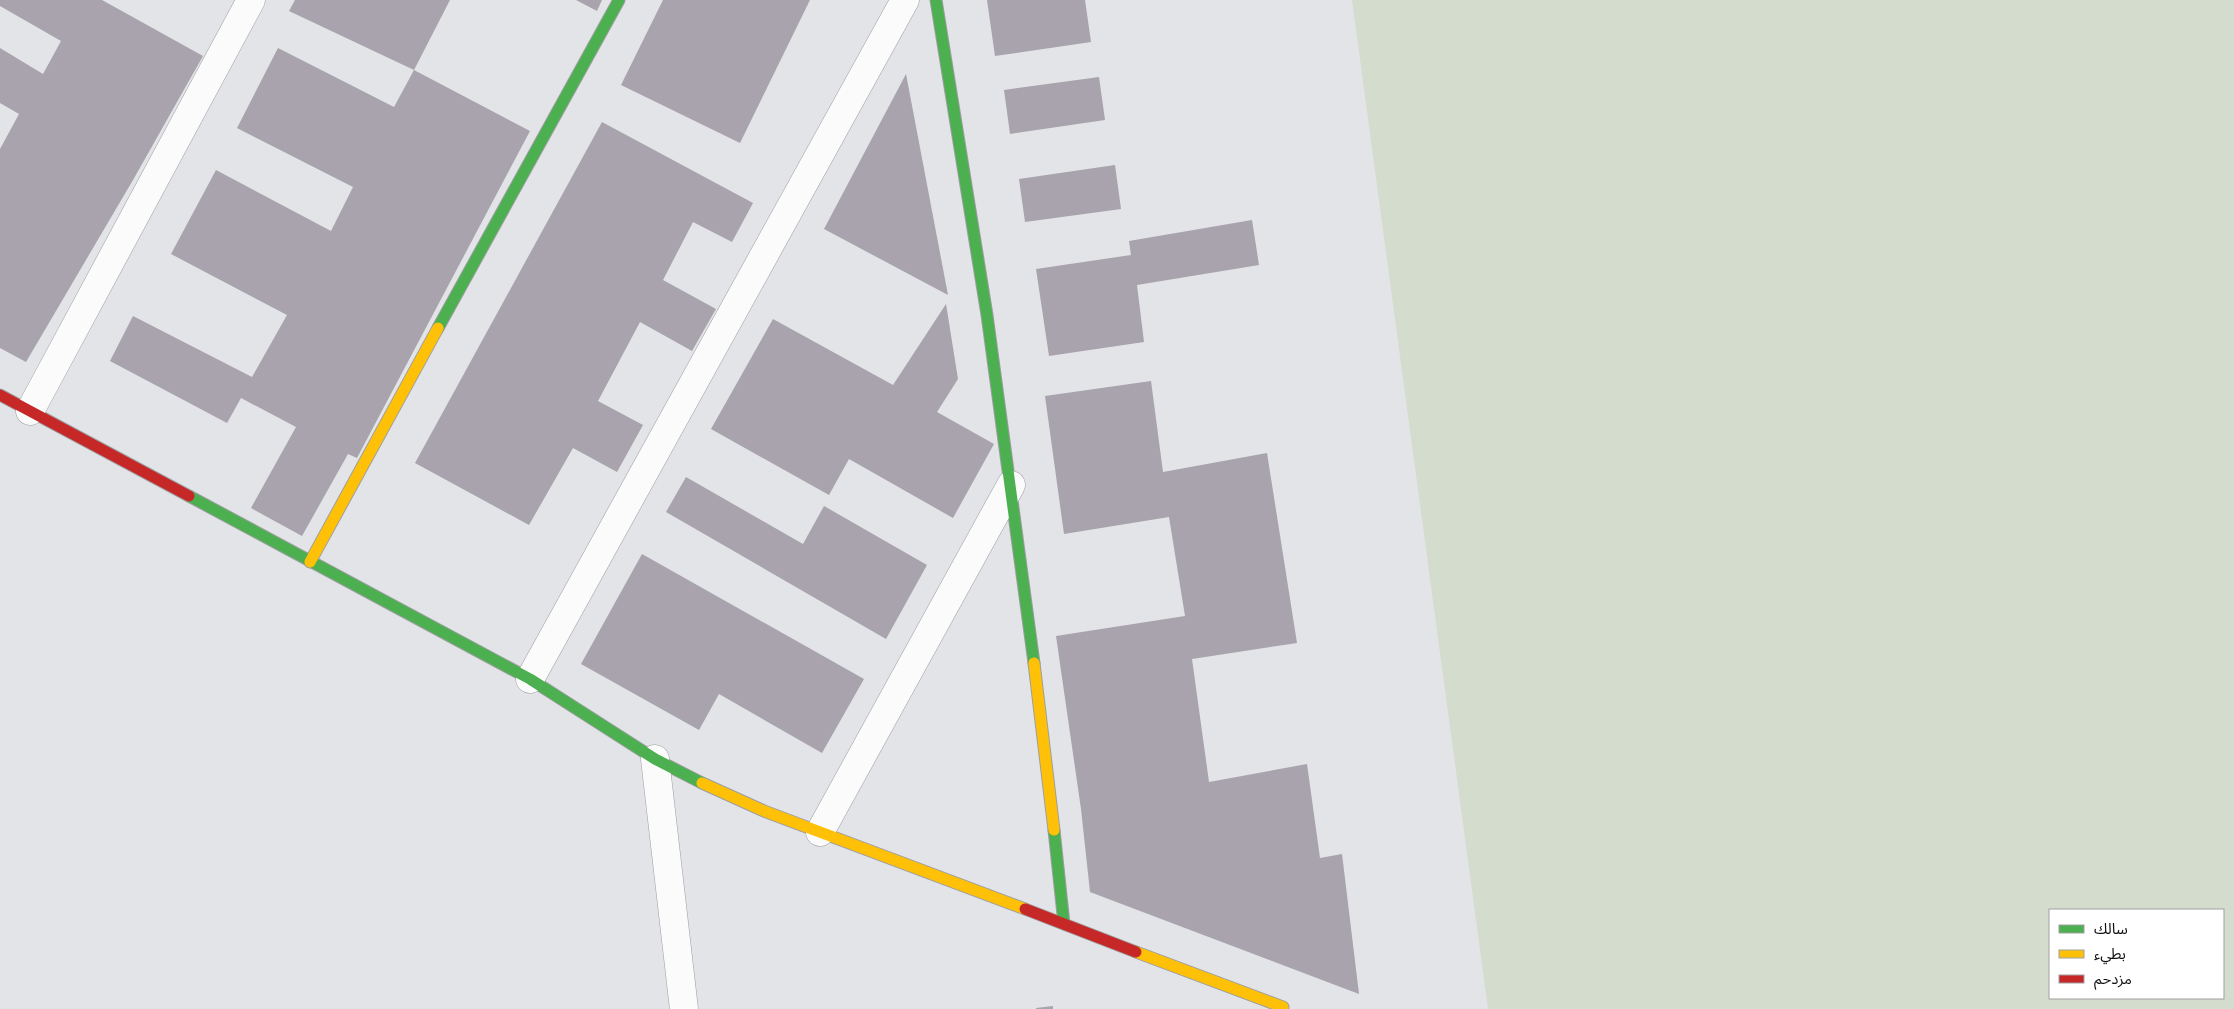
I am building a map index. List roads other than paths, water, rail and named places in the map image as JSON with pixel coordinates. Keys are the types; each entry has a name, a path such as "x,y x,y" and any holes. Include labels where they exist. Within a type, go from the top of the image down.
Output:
{"street":[{"path":"30,411 251,0"},
{"path":"310,562 620,0"},
{"path":"530,679 905,0"},
{"path":"936,0 986,312 1011,485 1040,704 1064,924"},
{"path":"0,395 530,679 656,759 709,787 764,811 1283,1007"},
{"path":"820,832 1011,485"},
{"path":"656,759 684,1009"}]}
